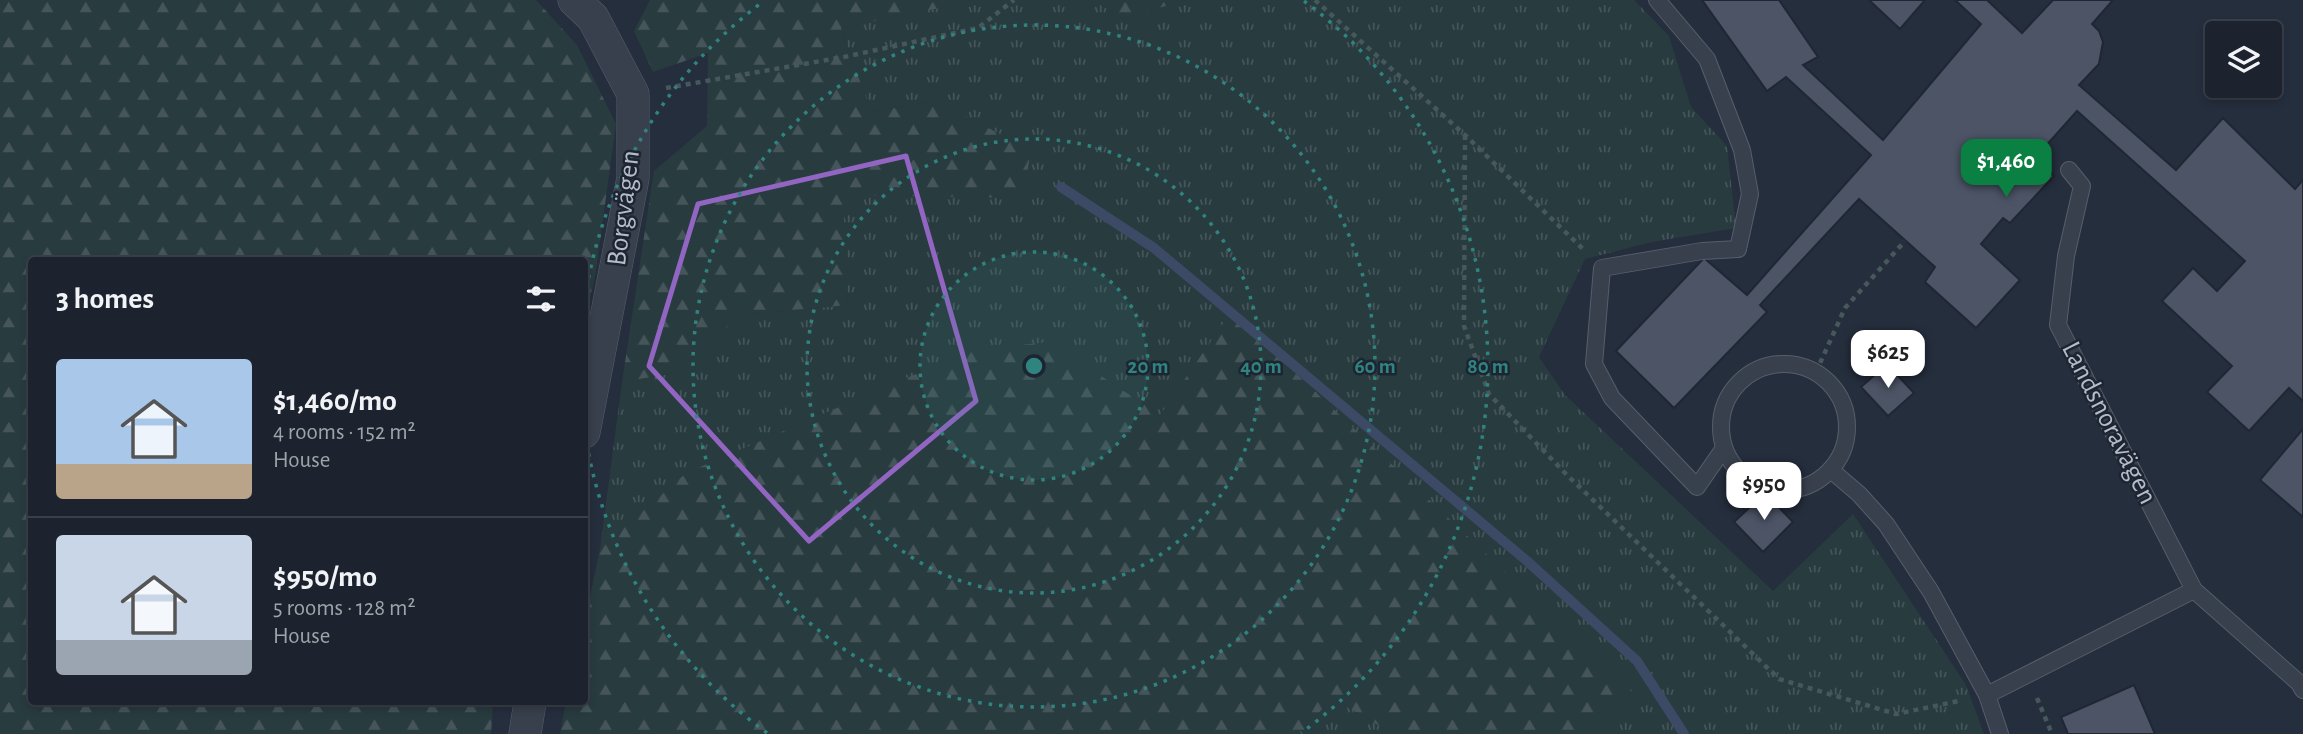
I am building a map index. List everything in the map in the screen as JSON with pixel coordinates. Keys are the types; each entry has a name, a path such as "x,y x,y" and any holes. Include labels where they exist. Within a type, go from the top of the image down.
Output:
{"street":[{"name":"Borgvägen","path":"574,0 593,19 633,94 633,178 588,411"},
{"path":"525,734 530,705"}],"lane":[{"path":"1657,0 1707,59 1742,149 1750,194 1738,248 1702,251 1602,268 1594,364 1612,398 1697,487 1724,448"},
{"name":"Landsnoravägen","path":"2069,170 2082,186 2066,256 2058,325 2194,590 2299,683 2303,690"},
{"path":"1773,364 1795,364 1816,372 1833,386 1841,398 1848,420 1846,442 1832,471 1798,489 1776,491 1755,484 1737,471 1724,448 1720,426 1724,405 1736,386 1752,371 1773,364"},
{"path":"1832,471 1859,494 1885,524 1931,592 1987,695 2000,734"},
{"path":"1987,695 2194,590"}],"path":[{"path":"633,94 844,57 978,28 1014,0"},
{"path":"1315,0 1465,135 1576,242"},
{"path":"1465,135 1464,326 1489,394 1566,474 1779,678 1896,714 1987,695"},
{"path":"1816,372 1845,308 1905,241"},
{"path":"2028,675 2052,734"}],"highlighted area":[{"path":"906,156 976,401 809,541 649,366 698,204"}],"green space":[{"path":"0,0 536,0 577,45 616,124 595,277 588,307 588,257 28,257 28,705 493,705 491,734 0,734"},
{"path":"650,0 966,0 960,4 841,28 871,112 935,101 1031,150 1023,198 843,195 848,305 739,315 675,373 622,382 654,171 707,126 708,53 653,72 634,31"},
{"path":"966,0 1098,0 1122,19 1186,0 1634,0 1669,36 1691,107 1727,146 1736,228 1652,242 1585,259 1539,357 1565,395 1773,591 1853,514 1966,685 1984,734 1587,734 1633,694 1160,415 1050,342 687,473 600,549 622,382 675,373 739,315 848,305 842,195 935,101 871,112 841,28 959,4"},
{"path":"1098,0 1186,0 1122,19"},
{"path":"1231,312 1634,694 1587,734 1393,734 1330,697 1305,734 560,734 565,705 588,705 588,606 600,549 686,473 974,349 1050,342 1160,415"},
{"path":"1330,697 1393,734 1305,734"}],"building":[{"path":"1702,0 1779,0 1818,57 1803,65 1883,140 1981,24 1955,0 1987,0 2022,33 2053,0 2113,0 2092,24 2099,31 2103,42 2099,64 2079,85 2176,170 2223,118 2295,189 2303,180 2303,401 2289,388 2249,431 2207,392 2232,366 2162,301 2193,268 2217,291 2245,261 2077,111 2035,158 2054,176 2010,223 2003,218 1981,244 2020,280 1976,328 1925,282 1935,267 1859,199 1760,305 1767,312 1674,408 1616,351 1704,258 1747,295 1871,155 1786,77 1767,91"},
{"path":"1869,0 1925,0 1900,29"},
{"path":"1887,364 1914,393 1888,416 1861,387"},
{"path":"2303,429 2303,517 2260,480"},
{"path":"1765,493 1793,522 1763,552 1734,522"},
{"path":"2134,685 2155,734 2068,734 2061,717"}],"waterway":[{"path":"1061,187 1154,248 1527,561 1637,661 1684,734"}]}
